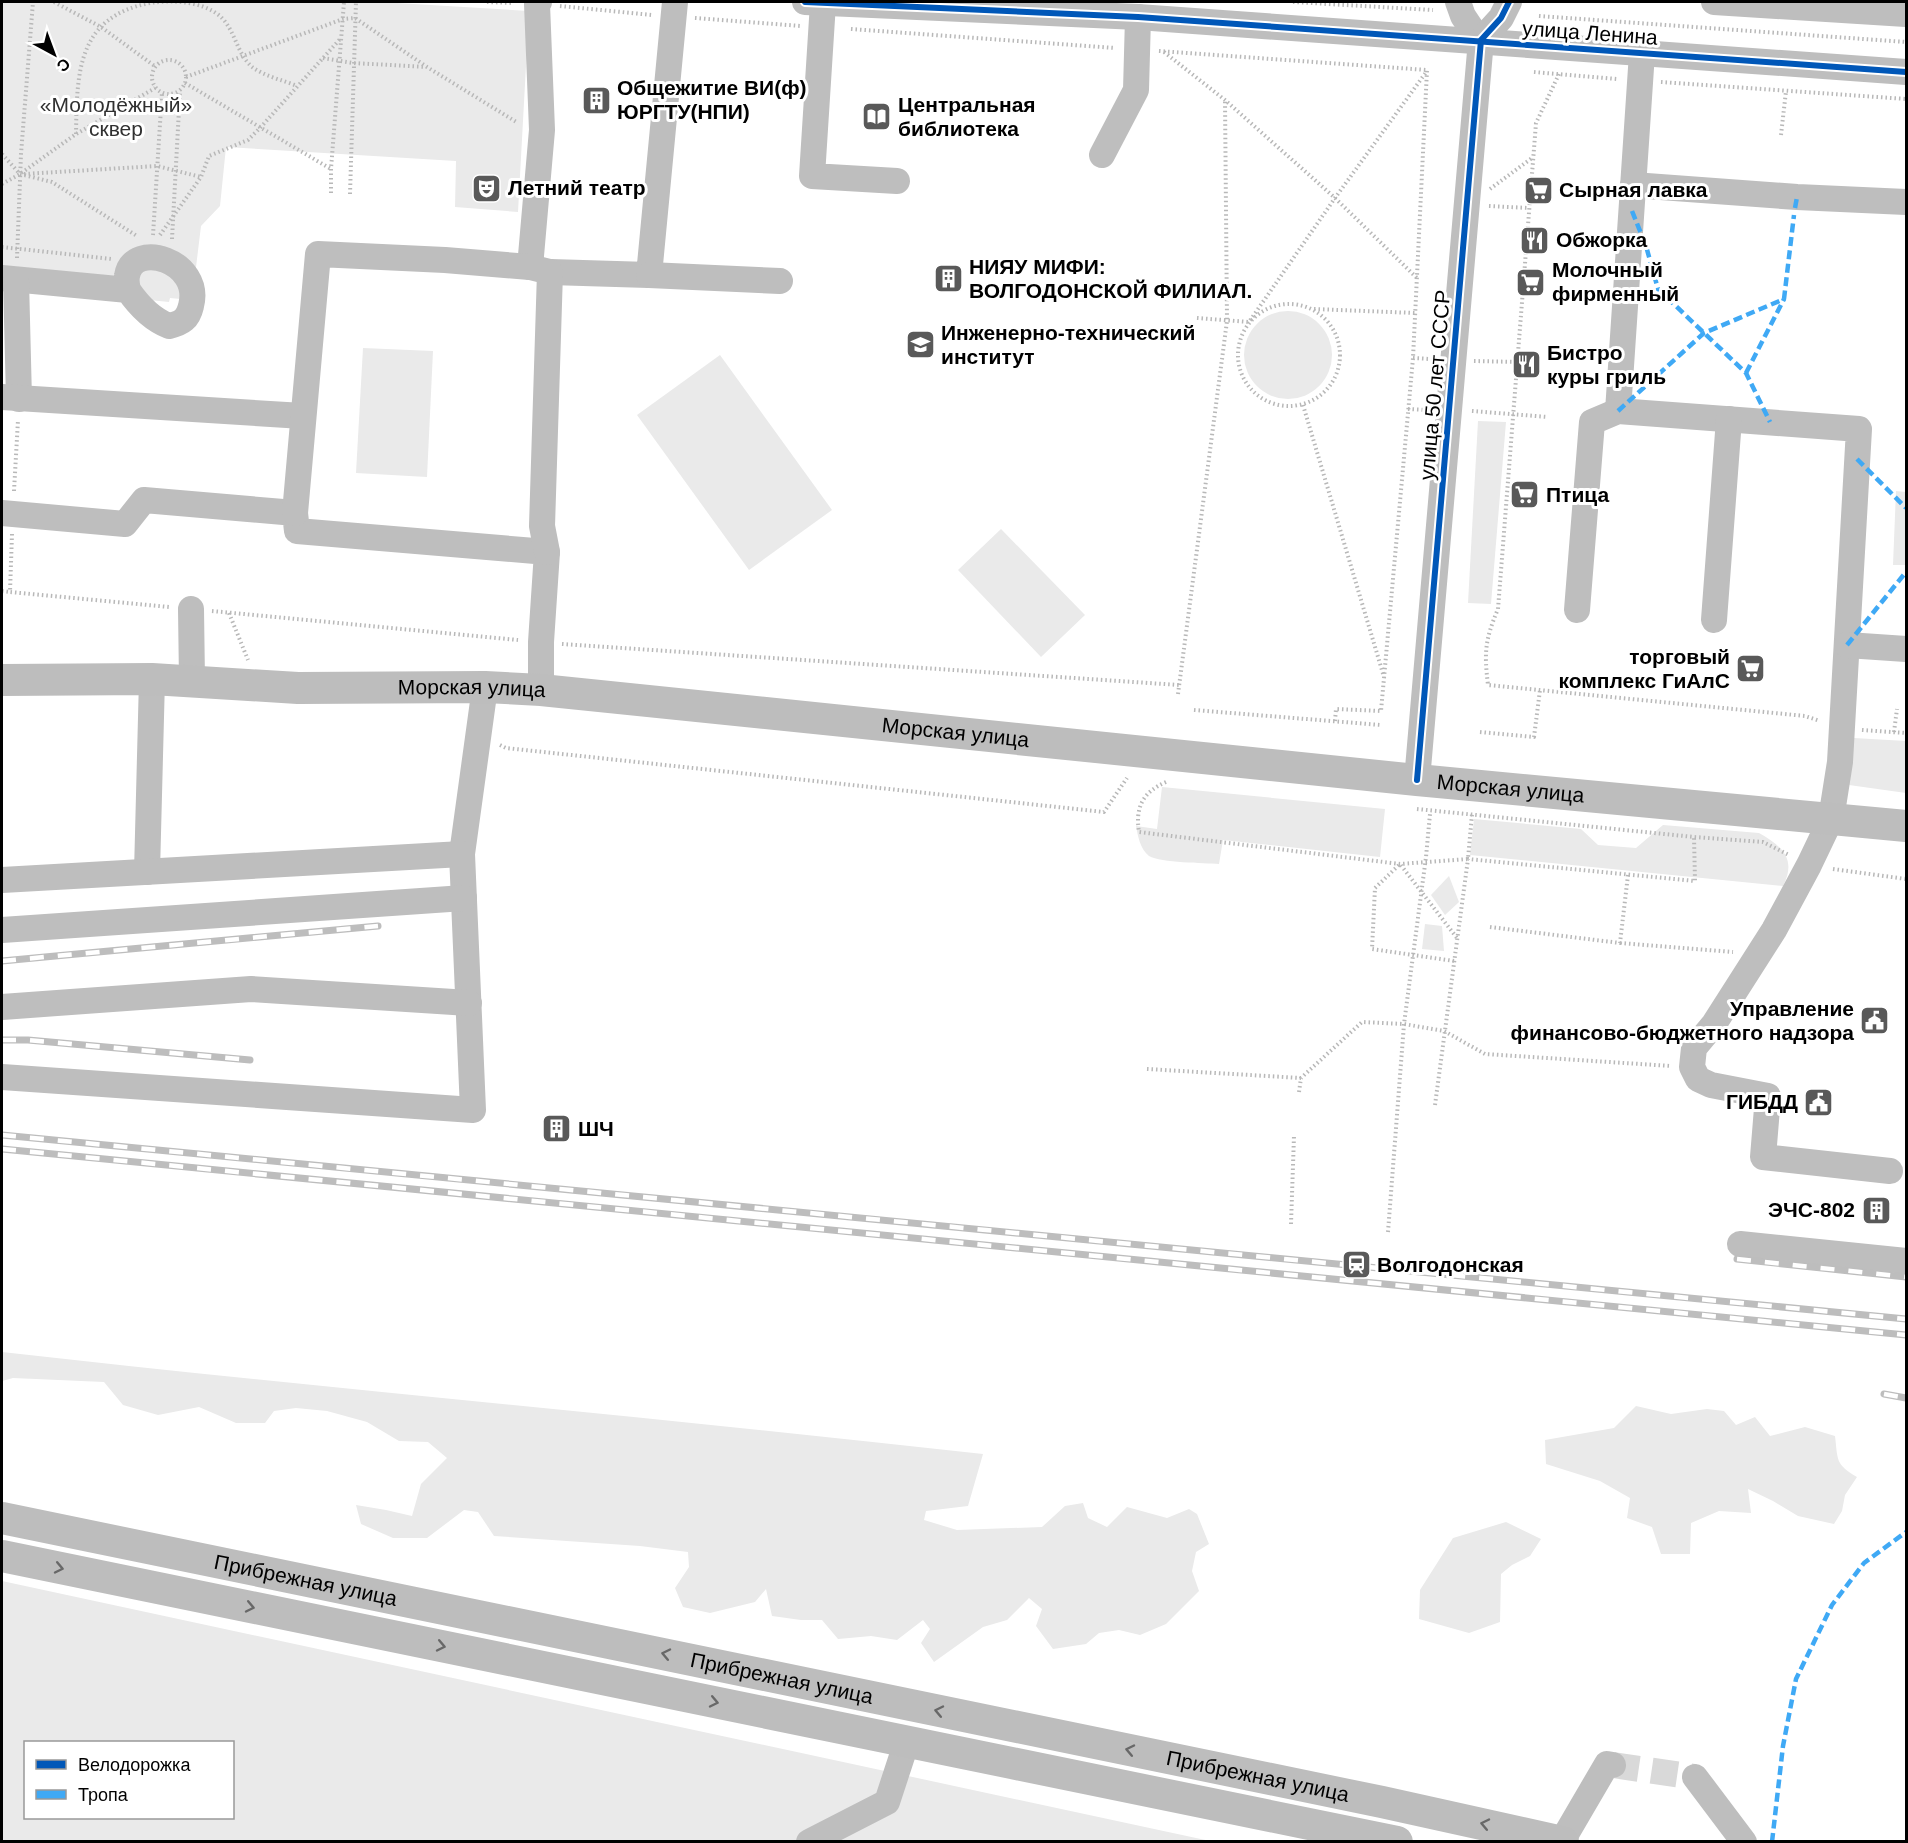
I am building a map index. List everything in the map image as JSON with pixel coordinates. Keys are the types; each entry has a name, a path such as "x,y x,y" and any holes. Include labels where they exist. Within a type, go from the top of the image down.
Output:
{"main road":[{"name":"Морская улица","path":"2,680 152,679 298,688 484,687 541,690 1417,780 1906,826"},
{"name":"Прибрежная улица","path":"2,1518 1563,1841"},
{"name":"Прибрежная улица","path":"2,1556 1386,1839"}],"street":[{"path":"1458,2 1463,16 1480,40 1501,18 1509,2"},
{"path":"1714,2 1865,7 1906,14"},
{"path":"538,3 542,130 542,526 547,552 541,642 541,690"},
{"path":"649,275 675,9"},
{"path":"816,11 813,176 897,181"},
{"name":"улица Ленина","path":"816,11 1138,16 1906,72"},
{"path":"1102,155 1136,90 1138,16"},
{"name":"улица 50 лет СССР","path":"1417,780 1480,40"},
{"path":"1618,411 1642,53"},
{"path":"1633,185 1906,202"},
{"path":"547,552 297,531 295,513 318,254 445,260 541,270 780,281"},
{"path":"153,256 179,266 191,283 192,303 188,316 180,323 169,326 152,317 139,306 128,290 127,276 130,268 153,256"},
{"path":"128,290 9,279 10,398 303,416"},
{"path":"1577,610 1592,422 1618,411 1859,429 1840,762 1831,819 1774,930 1714,1024 1694,1048 1692,1067 1698,1079 1711,1085 1768,1096 1763,1157 1890,1171"},
{"path":"1714,620 1729,418"},
{"path":"7,514 125,524 144,500 295,513"},
{"path":"191,609 192,681"},
{"path":"1847,645 1906,649"},
{"path":"147,872 152,679"},
{"path":"2,1077 473,1110 462,854 484,687"},
{"path":"2,880 462,854"},
{"path":"2,930 464,898"},
{"path":"2,1007 251,989 469,1003"},
{"path":"1740,1244 1906,1261"},
{"path":"809,1842 887,1802 907,1741"},
{"path":"1563,1841 1607,1764 1613,1765"},
{"path":"1695,1777 1744,1842"},
{"path":"1382,1802 1386,1839"}],"path":[{"path":"9,279 18,249 20,174 33,2"},
{"path":"54,2 101,27 156,67"},
{"path":"76,134 76,94 86,47 110,18 136,6 158,2 201,6 224,19 252,67 297,86"},
{"path":"331,193 344,2"},
{"path":"350,194 356,2"},
{"path":"487,2 675,9 816,11 1137,50 1427,70"},
{"path":"1293,2 1433,10"},
{"path":"1539,16 1906,42"},
{"path":"185,80 244,55 343,19 355,18 427,67 518,123 542,130"},
{"path":"153,256 173,218 201,177 209,156 248,140 341,38"},
{"path":"1163,52 1225,100 1335,198 1417,278"},
{"path":"322,58 353,63 427,67"},
{"path":"153,256 173,218 180,92 185,80 183,67 171,60 158,63 151,75 155,88 167,95 180,92"},
{"path":"1313,309 1333,328 1339,341 1340,358 1336,378 1325,392 1303,405 1280,406 1263,400 1248,387 1238,363 1238,345 1250,322 1335,198 1427,70"},
{"path":"1335,721 1336,709 1381,711 1415,313 1427,70"},
{"path":"1534,72 1906,99"},
{"path":"1560,74 1536,123 1498,609 1487,635 1485,657 1488,686 1804,716 1850,730 1906,733"},
{"path":"185,80 260,128 331,169"},
{"path":"2,184 76,134 155,88"},
{"path":"1781,135 1786,91"},
{"path":"153,256 162,92"},
{"path":"1178,694 1227,321 1225,100"},
{"path":"2,154 20,174 52,182 153,256"},
{"path":"1467,205 1533,158"},
{"path":"20,174 157,166 201,177"},
{"path":"1467,205 1529,208"},
{"path":"2,247 153,256"},
{"path":"1197,318 1250,322 1270,307 1296,304 1313,309 1415,313"},
{"path":"10,398 7,514 10,592"},
{"path":"1303,405 1385,681"},
{"path":"1408,409 1548,417"},
{"path":"2,591 541,642 1179,685"},
{"path":"1480,732 1534,737 1540,690"},
{"path":"1894,732 1898,709"},
{"path":"1194,710 1381,724"},
{"path":"477,739 486,738 506,748 1104,812 1127,778"},
{"path":"1166,782 1146,794 1139,813 1139,832 1400,864 1468,859 1695,881 1694,837"},
{"path":"1388,1232 1404,1023 1422,894 1430,814"},
{"path":"1435,1105 1458,939 1472,814"},
{"path":"1400,864 1458,939"},
{"path":"1400,864 1375,888 1372,949 1454,961"},
{"path":"1620,943 1628,875"},
{"path":"1490,927 1620,943 1734,952"},
{"path":"1299,1092 1301,1078 1362,1022 1404,1023 1444,1031 1485,1054 1671,1066"},
{"path":"1147,1069 1301,1078"},
{"path":"1291,1224 1294,1136"}],"green space":[{"name":"«Молодёжный» сквер","path":"2,2 380,2 529,11 518,212 455,207 456,161 226,147 220,206 201,226 192,300 170,298 169,302 2,285"},
{"path":"1279,311 1297,311 1313,318 1325,330 1332,346 1332,364 1325,380 1313,392 1297,399 1279,399 1263,392 1251,380 1244,364 1244,346 1251,330 1263,318"},
{"path":"363,348 433,351 427,477 356,473"},
{"path":"720,355 832,510 749,570 637,415"},
{"path":"1478,421 1506,422 1491,604 1468,603"},
{"path":"1896,491 1906,492 1906,565 1893,565"},
{"path":"1001,529 1085,615 1041,657 958,570"},
{"path":"1851,739 1906,741 1906,793 1849,785"},
{"path":"1162,787 1385,809 1380,857 1223,840 1219,864 1155,858 1143,850 1136,826 1157,829"},
{"path":"1474,819 1581,829 1598,845 1636,848 1663,825 1759,833 1785,854 1788,861 1787,877 1783,886 1470,855"},
{"path":"1449,876 1459,902 1445,915 1431,895"},
{"path":"1425,924 1442,926 1444,951 1422,949"},
{"path":"2,1352 983,1454 968,1506 926,1511 924,1520 957,1530 1042,1527 1065,1506 1083,1503 1088,1518 1107,1527 1127,1507 1167,1518 1189,1509 1197,1514 1209,1544 1196,1552 1192,1571 1199,1591 1166,1624 1140,1635 1119,1630 1099,1633 1086,1644 1053,1649 1036,1626 1042,1609 1029,1598 1007,1620 983,1627 934,1662 921,1643 930,1629 923,1620 897,1640 871,1636 838,1639 822,1620 772,1616 766,1589 755,1602 710,1613 683,1607 675,1588 689,1567 688,1552 640,1546 494,1536 478,1512 464,1510 427,1538 393,1538 361,1524 356,1505 412,1516 421,1484 447,1458 428,1442 399,1441 367,1422 327,1411 296,1408 274,1411 265,1423 236,1423 199,1407 158,1415 123,1405 104,1382 13,1378 2,1381"},
{"path":"1636,1406 1671,1414 1707,1409 1724,1411 1736,1425 1755,1417 1770,1436 1805,1427 1835,1436 1841,1465 1857,1477 1845,1495 1842,1511 1834,1524 1798,1516 1748,1489 1751,1513 1719,1511 1691,1523 1690,1554 1661,1554 1652,1527 1627,1518 1630,1498 1600,1481 1546,1464 1545,1440 1614,1428"},
{"path":"1506,1522 1541,1539 1530,1556 1512,1565 1501,1574 1500,1622 1469,1633 1419,1619 1420,1590 1453,1538"},
{"path":"2,1581 1210,1841 2,1841"}],"tunnel":[{"path":"1613,1765 1695,1777"}],"railway":[{"path":"2,961 378,926"},
{"path":"2,1040 28,1040 250,1060"},
{"path":"2,1135 1906,1319"},
{"path":"2,1149 1906,1335"},
{"path":"1737,1259 1906,1277"},
{"path":"1884,1394 1906,1398"}],"marked path":[{"path":"1795,208 1797,197"},
{"path":"1632,211 1646,246 1658,289 1746,373 1770,422"},
{"path":"1618,411 1704,333 1784,299 1794,215"},
{"path":"1746,373 1784,299"},
{"path":"1857,459 1906,508"},
{"path":"1847,645 1906,572"},
{"path":"1772,1842 1783,1746 1796,1679 1832,1605 1864,1563 1906,1532"}],"cycle path":[{"path":"805,2 1138,17 1906,72"},
{"path":"1417,780 1481,40 1501,18 1509,2"}],"place":[{"name":"Общежитие ВИ(ф) ЮРГТУ(НПИ)","path":"596,100"},
{"name":"Центральная библиотека","path":"877,117"},
{"name":"Летний театр","path":"487,188"},
{"name":"Сырная лавка","path":"1538,190"},
{"name":"Обжорка","path":"1535,240"},
{"name":"НИЯУ МИФИ: ВОЛГОДОНСКОЙ ФИЛИАЛ.","path":"948,279"},
{"name":"Молочный фирменный","path":"1531,282"},
{"name":"Инженерно-технический институт","path":"920,345"},
{"name":"Бистро куры гриль","path":"1526,365"},
{"name":"Птица","path":"1525,495"},
{"name":"торговый комплекс ГиАлС","path":"1751,669"},
{"name":"Управление финансово-бюджетного надзора","path":"1875,1021"},
{"name":"ГИБДД","path":"1819,1102"},
{"name":"ШЧ","path":"557,1129"},
{"name":"ЭЧС-802","path":"1876,1210"},
{"name":"Волгодонская","path":"1356,1265"}]}
